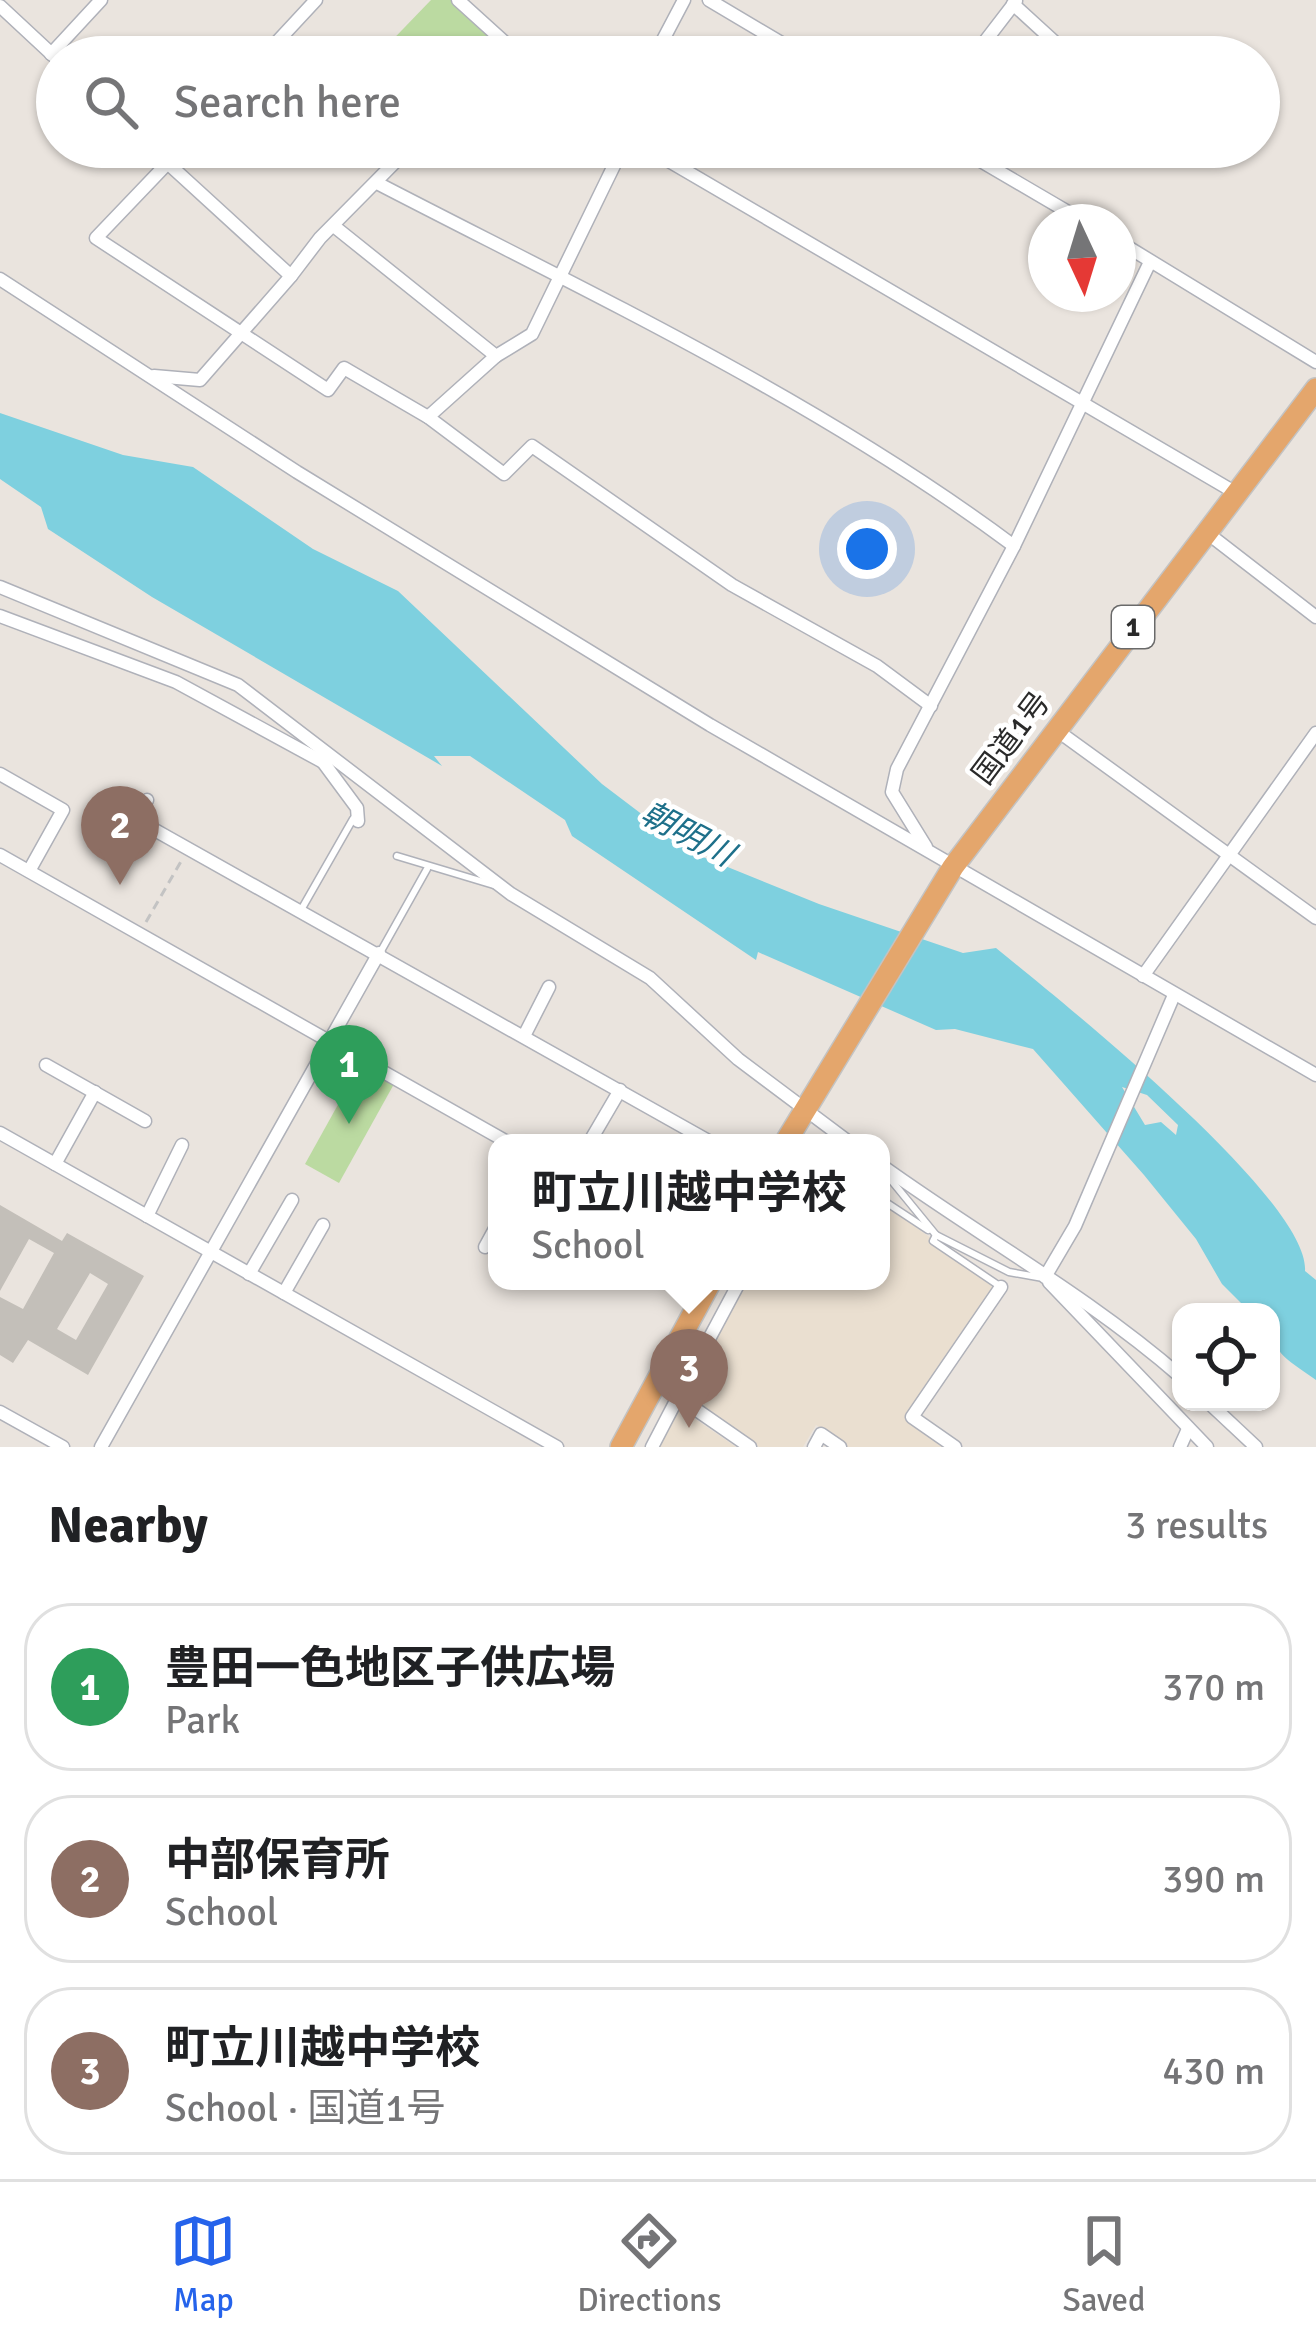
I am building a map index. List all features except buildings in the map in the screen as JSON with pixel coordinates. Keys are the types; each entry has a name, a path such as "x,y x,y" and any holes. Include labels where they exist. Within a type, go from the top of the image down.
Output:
{"highway":[{"name":"国道1号","path":"790,1134 938,890 943,861 1054,729 1316,389"},
{"path":"621,1447 706,1290"}],"street":[{"path":"71,36 101,0"},
{"path":"282,36 316,0"},
{"path":"458,0 497,36"},
{"path":"665,36 684,0"},
{"path":"709,0 770,36"},
{"path":"989,36 1014,2 1049,36"},
{"path":"0,6 36,40"},
{"path":"164,168 96,238 328,390 344,368 428,417 505,474 532,446 716,574 877,666 931,706"},
{"path":"172,168 291,276"},
{"path":"140,373 200,380 391,168"},
{"path":"428,417 496,356 532,334 612,168"},
{"path":"680,168 1236,493"},
{"path":"993,168 1054,204"},
{"path":"377,183 563,275 950,499 1014,546"},
{"path":"335,226 496,356"},
{"path":"1136,255 1316,362"},
{"path":"943,861 892,792 897,769 1014,546 1149,264"},
{"path":"0,279 140,373 943,861 1316,1076"},
{"path":"1205,532 1316,616"},
{"path":"0,587 220,674 327,760 500,886 650,978 738,1059 838,1134"},
{"path":"0,616 176,682 327,760 357,808 356,820"},
{"path":"1054,729 1316,918"},
{"path":"1142,976 1316,733"},
{"path":"0,774 63,810 29,871"},
{"path":"147,800 137,820 695,1134"},
{"path":"0,855 493,1134"},
{"path":"101,1447 379,953"},
{"path":"524,1036 549,987"},
{"path":"1045,1276 1075,1226 1174,995"},
{"path":"46,1064 145,1121"},
{"path":"594,1134 620,1090"},
{"path":"55,1164 94,1092"},
{"path":"686,1134 688,1130"},
{"path":"0,1132 557,1447"},
{"path":"147,1216 182,1145"},
{"path":"890,1171 1101,1310 1172,1369"},
{"path":"249,1274 292,1200"},
{"path":"284,1293 323,1225"},
{"path":"485,1246 488,1241"},
{"path":"1045,1276 1207,1447"},
{"path":"955,1447 912,1417 1001,1287"},
{"path":"652,1447 735,1290"},
{"path":"678,1397 750,1447"},
{"path":"1218,1411 1256,1447"},
{"path":"0,1412 63,1447"},
{"path":"1180,1447 1188,1429"},
{"path":"814,1447 821,1434 840,1447"}],"lane":[{"path":"301,910 356,820"},
{"path":"397,856 407,855 427,868 500,886"},
{"path":"379,953 427,868"},
{"path":"890,1184 936,1235"},
{"path":"890,1205 936,1235 1009,1271 1041,1281 1045,1276"},
{"path":"936,1235 934,1241 1001,1287"}],"path":[{"path":"139,934 188,848"}],"shaded area":[{"path":"890,1209 997,1286 906,1418 946,1447 847,1447 816,1425 803,1447 759,1447 685,1397 742,1290 890,1290"},
{"path":"682,1410 736,1447 659,1447"}],"green space":[{"path":"431,0 453,0 492,36 396,36"},
{"path":"360,1065 394,1084 339,1183 305,1164"}],"water":[{"path":"0,413 123,455 193,467 313,549 398,591 602,784 693,853 819,904 963,953 996,948 1175,1101 1267,1197 1296,1238 1305,1271 1316,1280 1316,1380 1280,1351 1280,1303 1241,1303 1222,1284 1196,1239 1033,1049 955,1029 936,1030 758,952 756,960 572,836 565,820 470,756 434,756 442,766 152,597 48,529 41,507 0,479","holes":["1122,1087 1147,1095 1178,1125 1176,1135 1161,1122 1145,1125"]}],"place":[{"name":"中部保育所","path":"120,885"},
{"name":"豊田一色地区子供広場","path":"349,1124"},
{"name":"町立川越中学校","path":"689,1428"}],"water label":[{"name":"朝明川","path":"688,833"}]}
